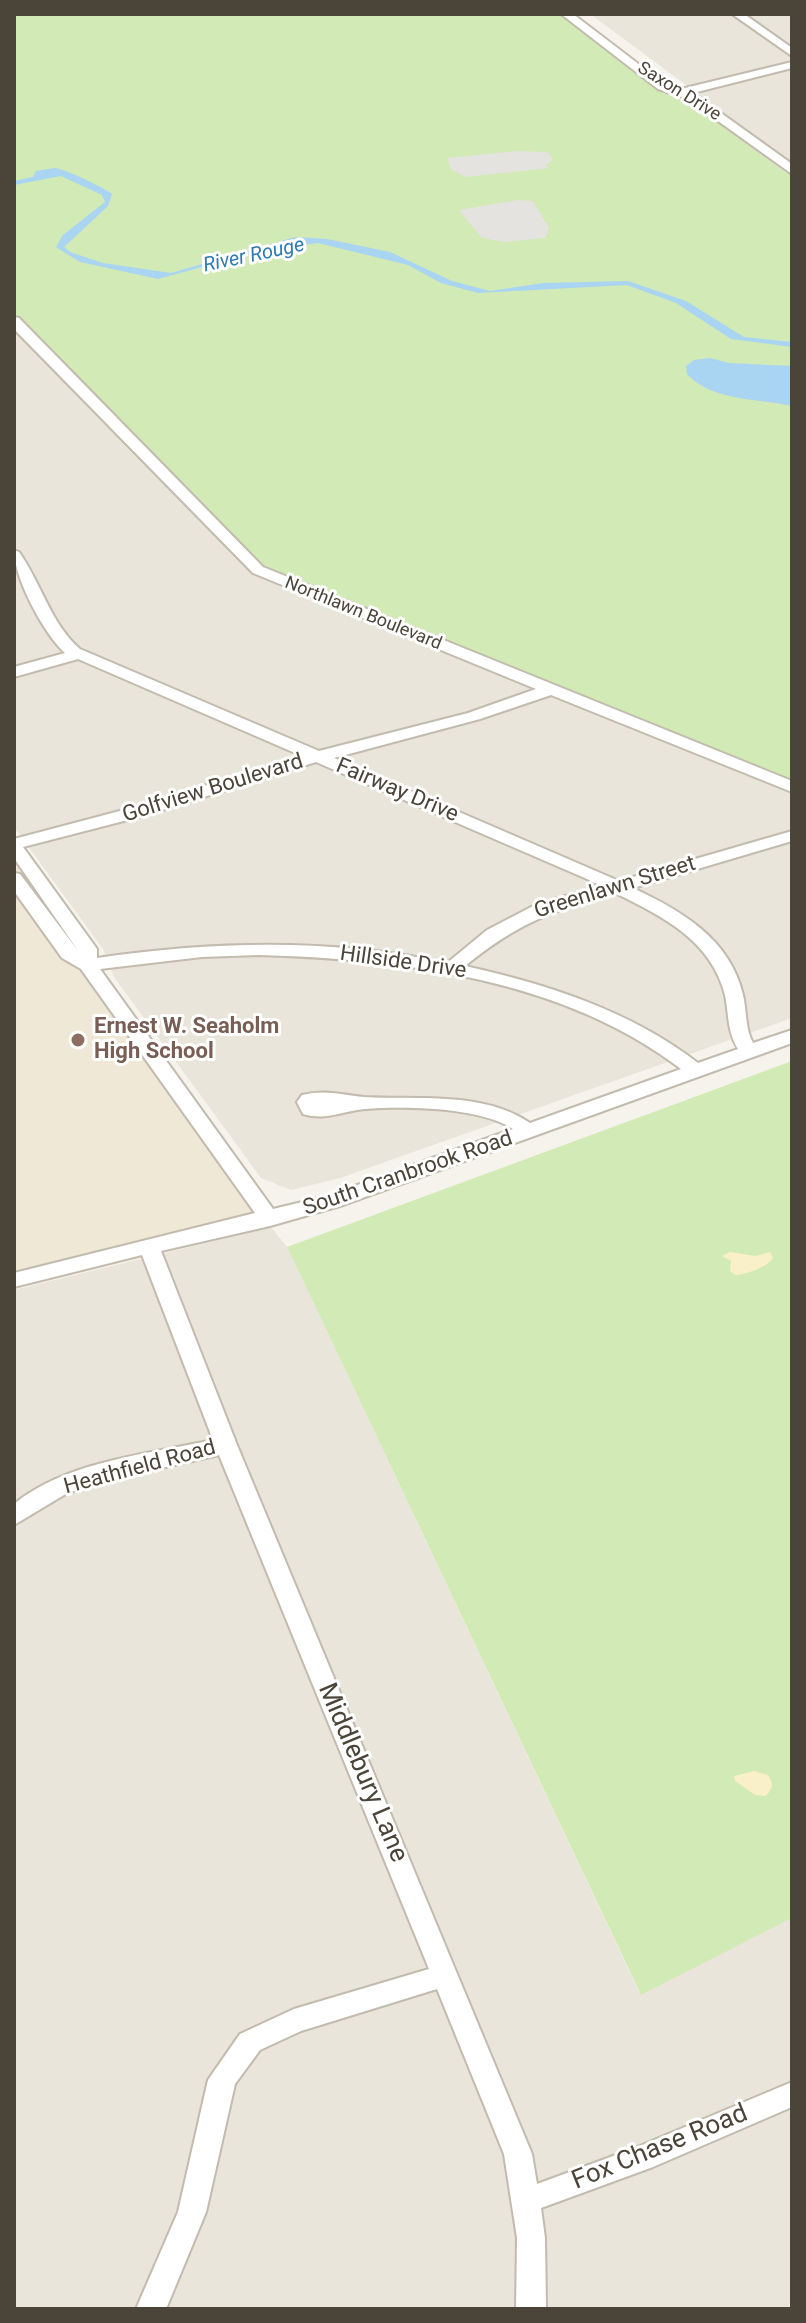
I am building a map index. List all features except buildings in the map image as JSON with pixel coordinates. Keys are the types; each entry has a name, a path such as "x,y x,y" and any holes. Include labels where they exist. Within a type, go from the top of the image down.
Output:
{"street":[{"name":"Saxon Drive","path":"566,14 662,87 704,106 792,170"},
{"path":"737,14 792,53"},
{"path":"681,93 792,65"},
{"name":"Northlawn Boulevard","path":"14,321 258,570 792,787"},
{"name":"Fairway Drive","path":"14,555 33,582 60,640 79,654 616,886 679,919 715,953 731,984 739,1035 749,1052"},
{"path":"14,672 79,654"},
{"name":"Golfview Boulevard","path":"14,845 318,757 516,704 549,690"},
{"name":"Greenlawn Street","path":"452,968 482,942 528,914 792,836"},
{"path":"14,845 88,949 88,965"},
{"path":"14,878 68,954 88,965 270,1219"},
{"name":"Hillside Drive","path":"88,965 195,953 287,950 377,956 452,968 510,983 607,1017 654,1040 696,1071"},
{"name":"South Cranbrook Road","path":"14,1280 270,1219 366,1191 792,1036"},
{"path":"362,1103 442,1106 487,1113 511,1118 530,1132"},
{"name":"Middlebury Lane","path":"149,1247 226,1445 518,2154 527,2200 533,2272 531,2309"},
{"name":"Heathfield Road","path":"14,1517 39,1496 66,1485 226,1445"},
{"path":"151,2309 192,2212 222,2080 250,2042 294,2021 446,1975"},
{"name":"Fox Chase Road","path":"527,2200 643,2158 792,2094"}],"shaded area":[{"path":"590,14 792,14 792,163"},
{"path":"518,151 548,152 553,160 545,165 550,168 465,177 451,169 447,158"},
{"path":"518,200 533,201 549,228 545,238 505,242 482,238 459,210"},
{"path":"14,325 792,789 792,1018 340,1178 291,1190 261,1178 114,977 103,949 14,827"},
{"name":"Ernest W. Seaholm High School","path":"14,861 269,1219 14,1281"},
{"path":"271,1227 287,1247 640,1994 792,1918 792,2309 14,2309 14,1290"}],"green space":[{"path":"14,14 569,14 792,177 792,789 257,574 14,325"},
{"path":"792,1061 792,1918 641,1995 287,1247"}],"sand":[{"path":"730,1252 755,1256 770,1252 773,1258 756,1270 735,1275 730,1271 731,1261 722,1256"},
{"path":"754,1771 770,1778 772,1786 766,1796 755,1795 735,1781 734,1776"}],"water":[{"name":"River Rouge","path":"55,168 85,179 112,194 108,206 64,247 103,263 171,273 295,237 327,239 390,252 452,281 490,291 543,283 628,281 686,301 744,337 792,342 792,347 731,339 676,303 627,285 478,293 441,283 408,265 318,243 258,252 158,279 80,262 56,247 63,235 105,202 102,195 61,176 14,185 14,181 33,177 36,171"},
{"path":"710,358 729,363 792,366 792,406 736,398 710,390 687,374 686,366 694,360"}],"place":[{"name":"Ernest W. Seaholm High School","path":"78,1040"}]}
